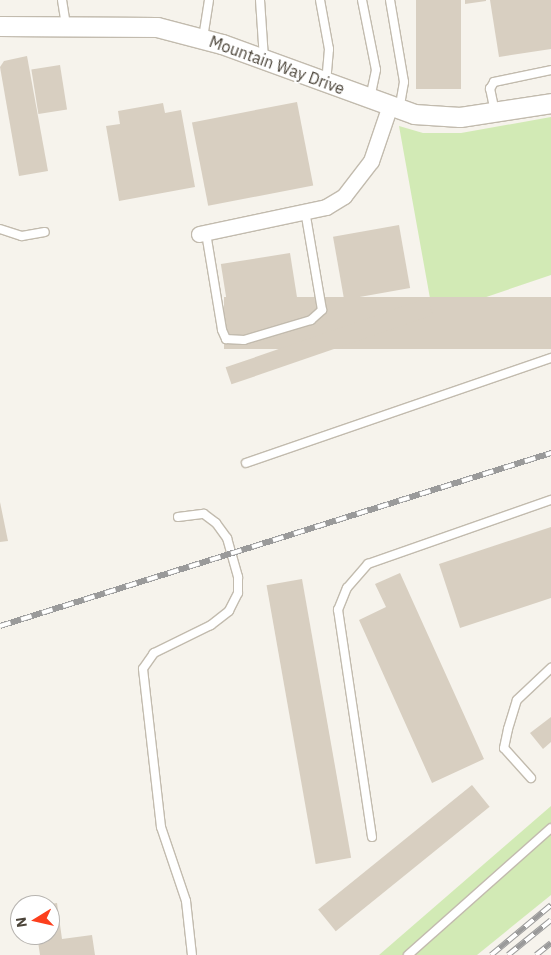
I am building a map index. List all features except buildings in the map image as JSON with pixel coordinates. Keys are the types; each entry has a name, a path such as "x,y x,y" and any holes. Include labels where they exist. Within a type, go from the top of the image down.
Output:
{"street":[{"name":"Mountain Way Drive","path":"0,26 158,27 203,38 394,109 460,117 551,102"},
{"path":"202,234 326,207 359,180 394,109"}],"lane":[{"path":"62,0 66,26"},
{"path":"203,38 209,0"},
{"path":"260,0 264,60"},
{"path":"320,0 329,49 326,83"},
{"path":"362,0 376,70 370,100"},
{"path":"390,0 404,82 394,109"},
{"path":"495,112 490,89 494,82 551,70"},
{"path":"202,234 222,330 226,339 244,340 311,320 322,310 306,212"},
{"path":"0,229 22,236 45,232"},
{"path":"246,463 551,358"},
{"path":"372,837 338,610 347,588 368,564 551,500"},
{"path":"178,516 204,514 216,523 227,538 238,577 238,592 229,611 211,625 154,653 143,669 161,828 186,901 192,955"},
{"path":"530,778 504,748 517,700 551,668"},
{"path":"408,955 551,828"}],"green space":[{"path":"551,117 551,275 433,315 399,126 423,133 461,133"},
{"path":"551,806 551,895 477,955 379,955"}],"railway":[{"path":"0,626 551,453"},
{"path":"491,955 551,905"},
{"path":"508,955 551,920"},
{"path":"536,955 551,943"}]}
